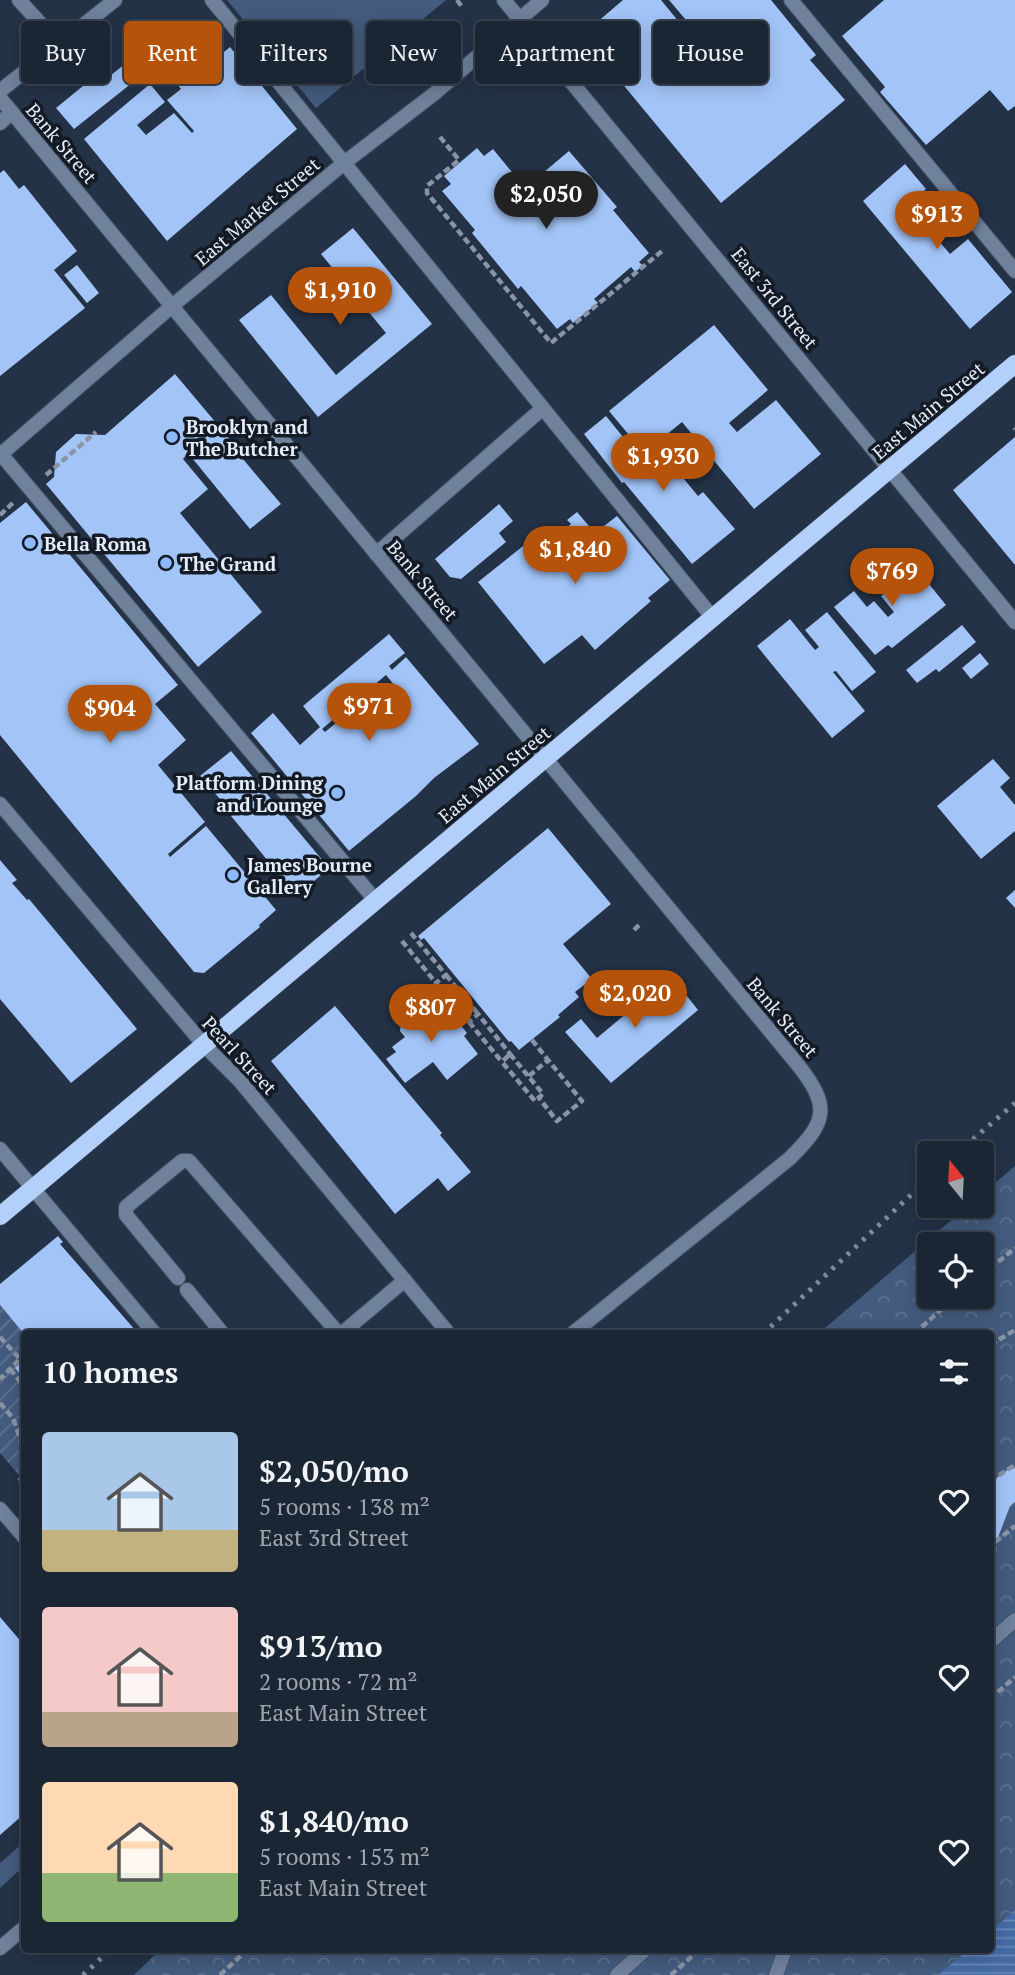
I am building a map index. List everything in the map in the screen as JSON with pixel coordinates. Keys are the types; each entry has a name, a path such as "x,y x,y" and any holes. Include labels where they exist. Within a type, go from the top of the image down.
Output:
{"main road":[{"name":"East Main Street","path":"0,1216 1015,364"}],"street":[{"path":"19,0 38,21"},
{"path":"88,21 114,0"},
{"path":"212,0 713,618"},
{"name":"East 3rd Street","path":"504,0 1015,622"},
{"name":"East Market Street","path":"0,454 344,163 435,93 541,0"},
{"path":"791,0 1015,271"},
{"path":"0,91 21,74"},
{"name":"Bank Street","path":"0,98 815,1087 821,1100 819,1122 807,1142 577,1330"},
{"path":"0,123 12,112"},
{"path":"376,554 543,408"},
{"path":"0,454 376,901"},
{"name":"Pearl Street","path":"0,803 204,1045 239,1080 446,1330"},
{"path":"0,1149 152,1330"},
{"path":"220,1330 126,1215 126,1207 182,1161 189,1161 337,1330"},
{"path":"345,1330 405,1280"},
{"path":"0,1509 21,1534"},
{"path":"994,1638 1015,1620"},
{"path":"0,1948 21,1930"},
{"path":"617,1975 642,1953"},
{"path":"776,1975 784,1953"}],"path":[{"path":"457,0 462,6"},
{"path":"440,136 459,160 427,186 427,192 551,343 662,251"},
{"path":"51,471 96,432"},
{"path":"634,930 639,925"},
{"path":"402,941 535,1101 539,1098 543,1094 411,933"},
{"path":"436,983 446,975"},
{"path":"469,1022 478,1014"},
{"path":"532,1040 582,1101 570,1114 558,1121 539,1098"},
{"path":"502,1062 510,1054"},
{"path":"529,1076 548,1060"},
{"path":"994,1265 1015,1248"},
{"path":"918,1330 942,1309"},
{"path":"994,1343 1015,1330"},
{"path":"0,1337 21,1360 0,1379"},
{"path":"10,1369 21,1382"},
{"path":"0,1403 13,1418 21,1441"},
{"path":"994,1478 1015,1465"},
{"path":"994,1540 1015,1527"},
{"path":"994,1695 1015,1677"},
{"path":"220,1975 244,1953"},
{"path":"671,1975 696,1953"}],"green space":[{"path":"227,0 446,0 421,21 366,21 366,66 352,78 352,21 244,21"},
{"path":"296,84 345,84 316,108"},
{"path":"1015,1166 1015,1911 994,1929 994,1330 823,1330 917,1250 917,1309 994,1309 994,1232 938,1232 954,1218 994,1218 994,1184"},
{"path":"0,1305 21,1330 21,1478 0,1453"},
{"path":"21,1845 21,1869 0,1888 0,1863"},
{"path":"157,1953 965,1953 939,1975 134,1975"}],"shaded area":[{"path":"1015,1910 1015,1975 938,1975 964,1953 994,1953 994,1928"}],"building":[{"path":"623,0 661,0 678,21 653,21 653,84 768,84 768,21 687,21 669,0 771,0 816,55 810,60 845,100 721,203 623,84 639,84 639,21 598,21"},
{"path":"884,0 1015,0 1015,106 1008,111 990,90 926,145 880,92 885,87 842,36"},
{"path":"230,47 236,54 236,84 260,84 297,129 167,241 84,139 150,84 165,102 137,125 146,135 174,113 192,133 194,131 167,100 181,89 177,84 222,84 222,54"},
{"path":"124,65 124,84 131,84 74,129 56,108 85,84 110,84 111,75"},
{"path":"477,148 484,156 493,149 525,188 569,151 617,207 613,210 649,253 639,262 643,266 635,272 631,267 594,299 598,303 573,323 570,319 557,329 521,286 518,289 472,233 475,230 442,191 451,184 444,176"},
{"path":"905,164 926,189 908,205 950,254 968,239 1012,292 970,329 863,201"},
{"path":"4,170 19,189 24,185 77,251 54,270 85,308 0,376 0,173"},
{"path":"353,228 432,324 318,417 239,320 271,295 336,375 386,333 321,254"},
{"path":"77,265 99,293 87,303 64,275"},
{"path":"714,325 768,390 729,423 737,432 776,400 821,454 754,509 682,422 644,453 609,411"},
{"name":"The Grand","path":"175,374 281,504 250,529 188,453 183,459 208,489 180,513 262,612 198,667 46,484 54,477 56,452 76,434 105,435"},
{"path":"606,416 645,464 661,451 698,496 703,492 735,529 692,564 584,434"},
{"path":"1015,437 1015,565 953,490"},
{"path":"26,502 178,685 155,704 186,740 158,765 205,822 168,854 170,857 206,826 276,910 260,927 204,973 194,972 0,735 0,523"},
{"path":"499,504 513,521 499,533 506,542 461,579 450,577 435,559"},
{"path":"577,512 595,533 617,516 670,580 648,598 651,601 595,650 582,635 544,664 478,582 537,535 546,545 571,524 567,520"},
{"path":"893,558 911,579 920,573 946,605 892,648 888,645 875,655 834,607 854,591 867,607 874,601 888,617 894,612 881,596 886,592 872,575"},
{"path":"827,612 876,672 852,691 836,671 833,672 865,711 832,738 757,646 790,619 815,650 819,647 805,630"},
{"path":"962,625 976,642 939,672 936,669 917,683 906,670"},
{"path":"389,634 405,653 389,666 392,670 406,657 479,744 434,778 349,851 251,733 273,713 300,745 320,727 303,706","holes":["386,675 404,697 382,713 368,697 325,732 322,729"]},
{"path":"980,653 989,664 971,679 962,668"},
{"path":"231,751 329,868 297,896 200,776"},
{"path":"993,759 1010,778 1000,787 1015,805 1015,831 981,859 937,806"},
{"path":"548,828 611,904 563,944 592,979 575,992 579,997 558,1015 560,1017 519,1050 509,1042 424,938 421,940 418,936"},
{"path":"0,860 17,880 12,883 29,899 137,1029 71,1083 0,999"},
{"path":"1015,890 1015,908 1006,898"},
{"path":"671,976 698,1010 611,1083 565,1032 581,1019 597,1038"},
{"path":"443,1003 467,1033 464,1036 478,1054 447,1080 433,1062 405,1083 386,1059 396,1052 392,1047 405,1037 400,1031 401,1021 416,1008 425,1009 430,1015"},
{"path":"335,1006 442,1133 440,1135 471,1172 448,1191 438,1178 395,1214 271,1061"},
{"path":"58,1236 63,1242 60,1244 135,1330 21,1330 0,1305 0,1284"},
{"path":"21,1363 21,1375 15,1368"},
{"path":"1015,1468 1015,1502 1010,1506 997,1540 994,1539 994,1480 1009,1469"},
{"path":"0,1617 21,1642 21,1817 0,1835"}],"railway":[{"path":"971,1141 1015,1103"},
{"path":"767,1330 917,1189"},
{"path":"83,1975 107,1953"}],"place":[{"name":"Brooklyn and The Butcher","path":"172,437"},
{"name":"Bella Roma","path":"30,543"},
{"name":"The Grand","path":"166,563"},
{"name":"Platform Dining and Lounge","path":"337,793"},
{"name":"James Bourne Gallery","path":"233,875"}]}
